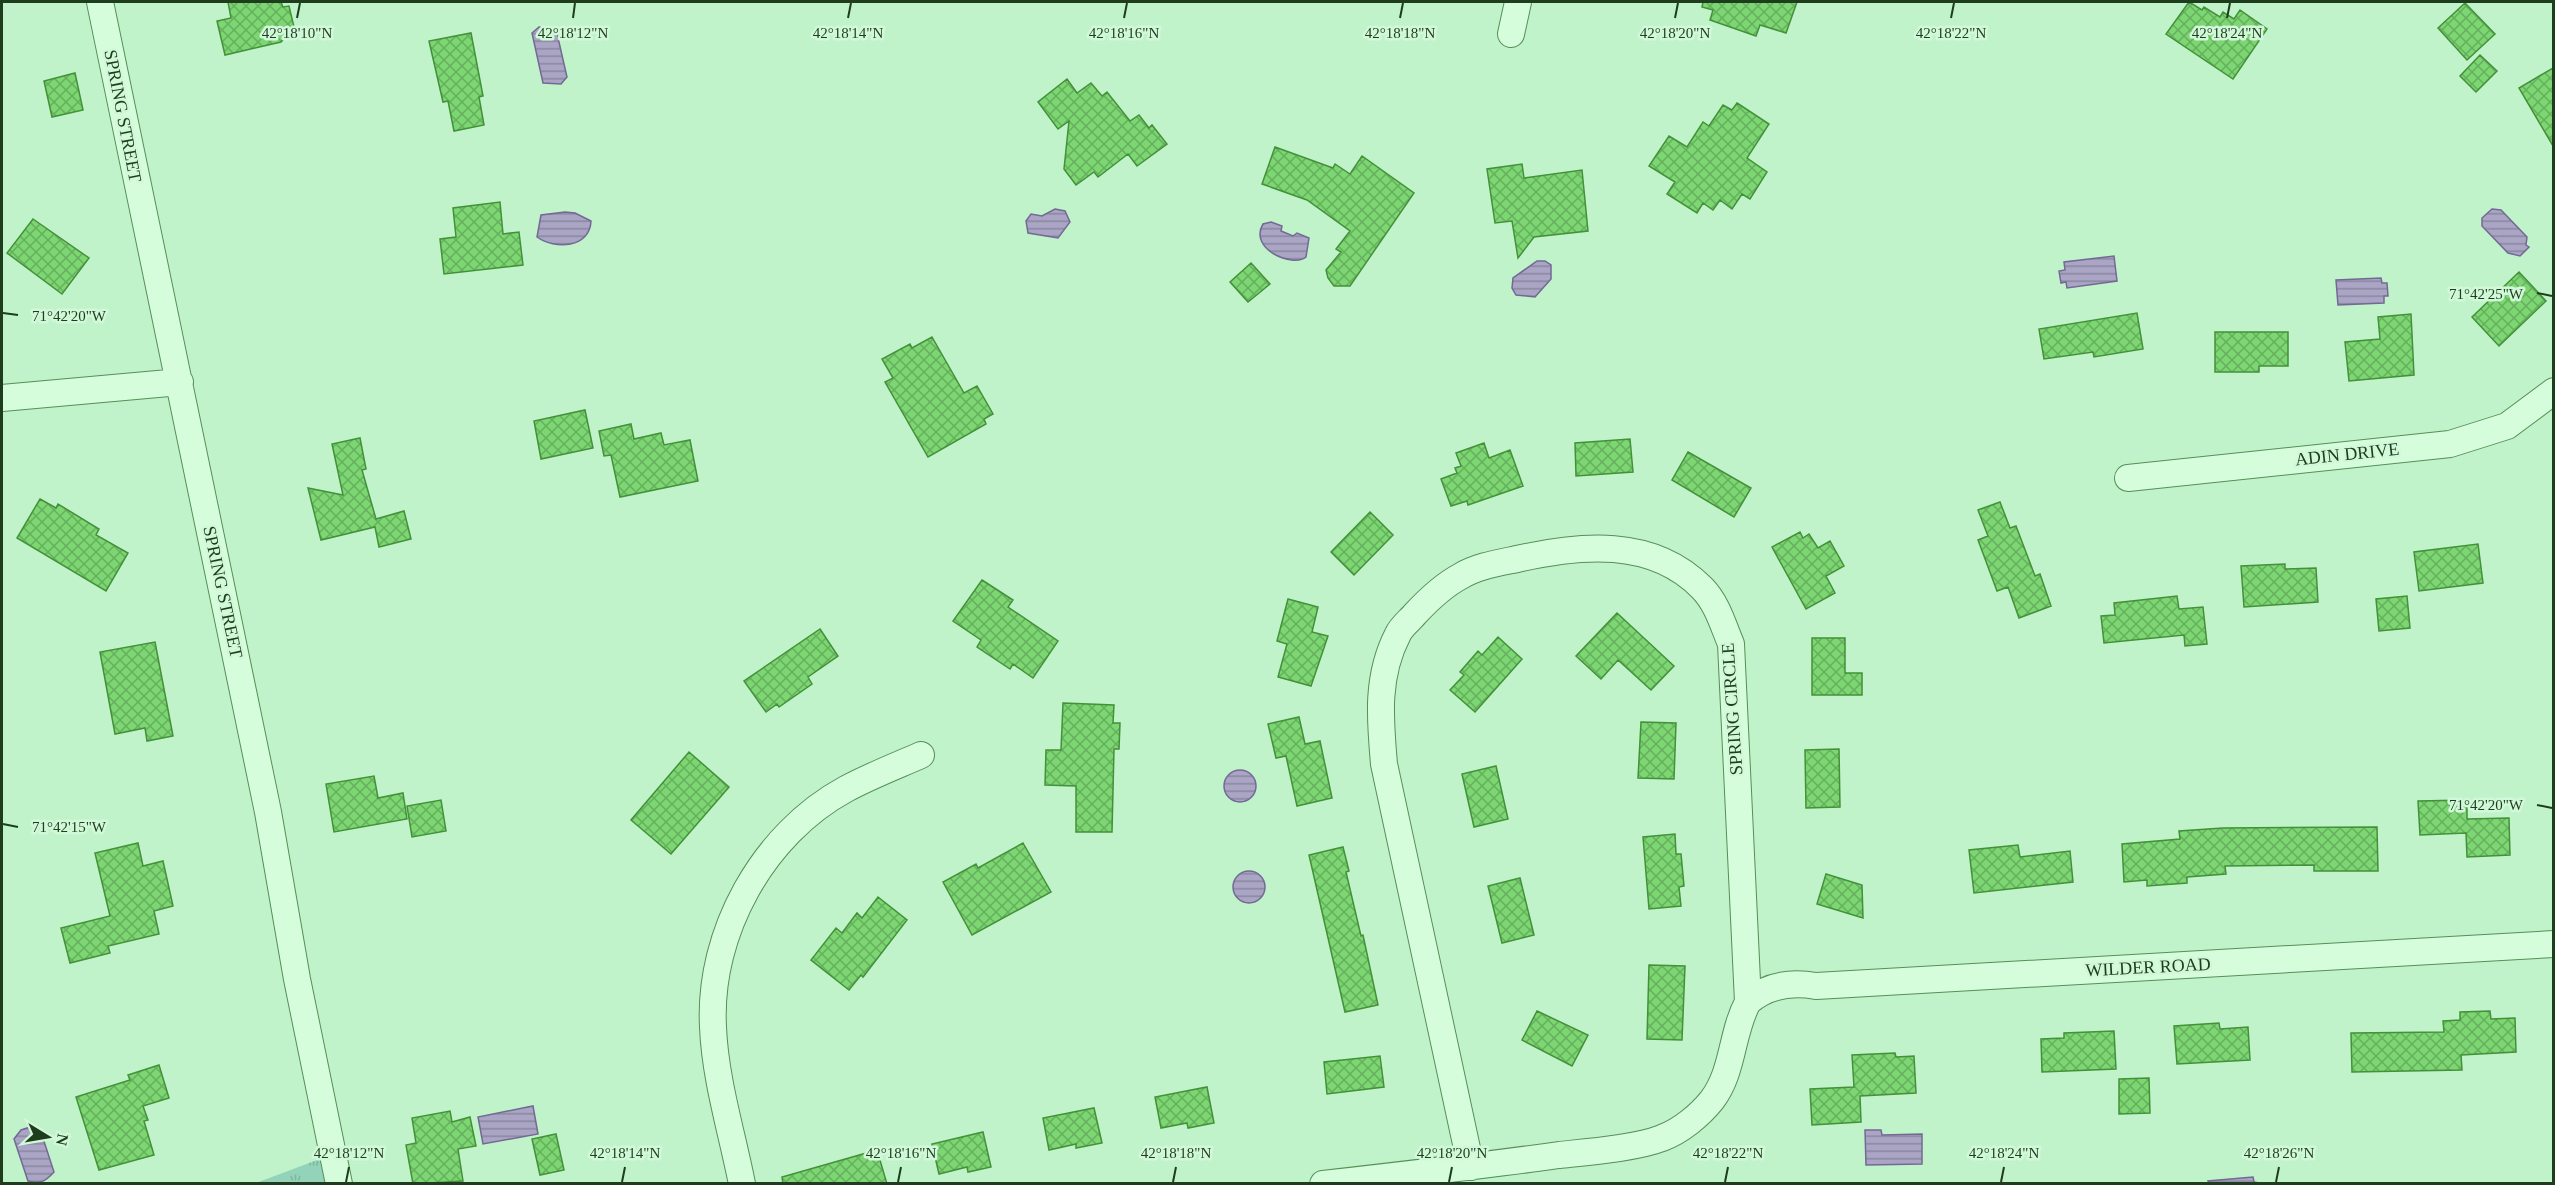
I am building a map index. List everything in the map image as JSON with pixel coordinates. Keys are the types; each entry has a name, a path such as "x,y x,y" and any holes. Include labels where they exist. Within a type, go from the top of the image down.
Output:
{"street":[{"name":"SPRING STREET","path":"100,2 268,812 297,979 339,1184"},
{"path":"1511,34 1518,2"},
{"path":"2,398 180,382"},
{"name":"ADIN DRIVE","path":"2128,478 2450,444 2507,426 2553,391"},
{"name":"SPRING CIRCLE","path":"1608,547 1639,553 1670,566 1701,587 1714,604 1731,644 1748,1002 1739,1018 1726,1075 1713,1099 1695,1119 1662,1138 1589,1152 1471,1167 1385,769 1380,713 1384,669 1398,632 1425,603 1460,576 1480,567 1558,550 1608,547"},
{"path":"742,1184 713,1028 717,968 743,895 775,846 806,816 845,789 921,755"},
{"name":"WILDER ROAD","path":"1748,1002 1764,991 1792,985 1816,986 2553,944"},
{"path":"1323,1184 1471,1167"}],"green space":[{"path":"333,1154 339,1184 253,1184"}],"shaded area":[{"path":"539,27 556,29 567,77 561,84 543,83 532,33"},
{"path":"1055,209 1065,211 1070,222 1058,238 1028,233 1026,221 1031,214 1042,216"},
{"path":"2492,209 2501,210 2527,237 2526,245 2529,247 2520,256 2508,253 2482,226 2482,218"},
{"path":"575,213 591,221 585,237 562,245 537,237 541,215"},
{"path":"1271,222 1282,226 1281,231 1293,236 1297,233 1309,238 1306,257 1300,260 1283,258 1267,248 1260,233 1263,224"},
{"path":"2114,256 2117,281 2067,288 2066,282 2061,283 2059,271 2065,270 2064,262"},
{"path":"1537,261 1545,261 1551,265 1551,279 1535,297 1516,295 1512,288 1513,278"},
{"path":"2381,278 2382,283 2387,283 2388,296 2384,296 2384,303 2338,305 2336,280"},
{"path":"1240,770 1251,775 1256,786 1251,797 1240,802 1229,797 1224,786 1229,775"},
{"path":"1249,871 1260,876 1265,887 1260,898 1249,903 1238,898 1233,887 1238,876"},
{"path":"533,1106 538,1134 483,1144 478,1117"},
{"path":"30,1127 40,1129 54,1172 39,1182 28,1181 14,1139 21,1130"},
{"path":"1865,1130 1881,1130 1882,1135 1922,1134 1922,1164 1866,1165"},
{"path":"2253,1177 2254,1182 2259,1183 2209,1183 2208,1181"}],"building":[{"path":"228,2 281,2 283,7 289,6 294,27 281,42 225,55 217,21 231,18"},
{"path":"1703,2 1797,2 1786,33 1760,25 1756,36 1710,20 1713,10 1702,7"},
{"path":"2189,2 2202,10 2204,7 2220,17 2223,12 2234,19 2240,10 2267,29 2233,79 2166,34"},
{"path":"2465,3 2495,34 2467,60 2438,28"},
{"path":"471,33 483,96 479,97 484,125 454,131 448,101 443,102 429,41"},
{"path":"2480,55 2497,71 2476,92 2460,76"},
{"path":"2553,68 2553,146 2519,88"},
{"path":"75,73 83,110 52,117 44,81"},
{"path":"1067,79 1077,93 1091,83 1102,96 1107,92 1130,121 1139,115 1149,128 1152,125 1167,144 1137,166 1128,154 1098,177 1094,172 1076,185 1064,169 1069,121 1058,129 1038,102"},
{"path":"1737,103 1769,124 1747,158 1767,172 1750,199 1742,194 1732,209 1720,200 1713,210 1703,203 1697,213 1667,194 1675,182 1649,166 1669,136 1687,147 1703,122 1709,126 1723,105 1732,110"},
{"path":"1275,147 1333,168 1335,164 1350,174 1362,156 1414,193 1350,286 1334,286 1326,270 1341,252 1336,249 1350,231 1307,200 1262,184"},
{"path":"1522,164 1524,178 1582,170 1588,231 1534,237 1518,258 1512,221 1495,223 1487,169"},
{"path":"500,202 503,234 519,232 523,265 444,274 440,239 456,237 453,208"},
{"path":"33,219 89,258 62,294 7,253"},
{"path":"1251,263 1270,284 1248,302 1230,282"},
{"path":"2519,272 2546,301 2499,346 2472,317"},
{"path":"2137,313 2143,349 2094,357 2093,352 2044,359 2039,329"},
{"path":"2411,314 2414,375 2349,381 2345,342 2380,339 2378,317"},
{"path":"2215,332 2288,332 2288,366 2259,366 2259,372 2215,372"},
{"path":"932,337 964,393 977,386 993,414 984,419 986,424 928,457 885,382 893,378 882,359 910,344 912,348"},
{"path":"585,410 593,448 541,459 534,421"},
{"path":"631,424 634,439 661,433 664,445 690,440 698,481 620,497 611,455 604,456 599,431"},
{"path":"360,438 366,469 362,470 376,519 404,511 411,539 379,547 375,527 321,540 308,488 343,495 332,444"},
{"path":"1630,439 1633,472 1576,476 1575,443"},
{"path":"1484,443 1489,458 1510,450 1523,486 1468,505 1467,501 1451,506 1441,479 1457,473 1455,468 1461,466 1456,453"},
{"path":"1688,452 1751,488 1734,517 1672,480"},
{"path":"40,499 56,508 58,504 99,529 96,535 128,553 106,591 17,538"},
{"path":"2000,502 2010,528 2016,526 2035,576 2040,574 2051,606 2019,618 2008,587 1997,591 1978,540 1988,536 1978,510"},
{"path":"1370,512 1393,535 1354,575 1331,552"},
{"path":"1800,532 1803,538 1809,534 1818,548 1830,541 1844,566 1826,576 1835,593 1806,609 1772,547"},
{"path":"2478,544 2483,583 2419,591 2414,552"},
{"path":"2285,564 2285,569 2316,568 2318,602 2244,607 2241,566"},
{"path":"982,580 1013,600 1008,607 1058,641 1033,678 1013,664 1010,669 977,647 981,640 953,621"},
{"path":"2177,596 2179,609 2203,607 2207,644 2185,646 2184,635 2104,643 2101,616 2115,615 2114,603"},
{"path":"2407,596 2410,628 2379,631 2376,599"},
{"path":"1288,599 1318,607 1312,632 1328,636 1311,686 1278,677 1287,644 1277,641"},
{"path":"1617,613 1674,666 1651,690 1618,660 1601,679 1576,656"},
{"path":"820,629 838,656 808,677 812,684 779,707 777,704 766,712 744,681"},
{"path":"1498,637 1522,659 1475,712 1450,690 1464,675 1460,672 1478,651 1482,655"},
{"path":"1812,638 1845,638 1845,673 1862,673 1862,695 1812,695"},
{"path":"155,642 173,736 147,741 145,728 115,734 100,652"},
{"path":"1063,703 1114,705 1113,723 1120,723 1119,749 1114,749 1112,832 1076,832 1076,786 1045,785 1046,750 1061,750"},
{"path":"1299,717 1305,744 1320,741 1332,798 1297,806 1286,756 1276,758 1268,724"},
{"path":"1641,722 1676,723 1674,779 1638,778"},
{"path":"1839,749 1840,807 1806,808 1805,750"},
{"path":"689,752 729,787 671,854 631,820"},
{"path":"1496,766 1508,819 1474,827 1462,774"},
{"path":"374,776 378,798 403,793 407,819 334,832 326,784"},
{"path":"441,800 446,831 412,837 407,806"},
{"path":"2467,800 2467,819 2509,818 2510,855 2467,857 2466,833 2420,835 2418,801"},
{"path":"2377,827 2378,871 2314,871 2314,865 2225,866 2226,874 2187,877 2187,883 2147,886 2147,880 2124,882 2122,844 2180,839 2179,831 2223,828"},
{"path":"1675,834 1676,854 1681,854 1684,886 1679,887 1681,906 1649,909 1643,837"},
{"path":"138,843 143,866 163,861 173,906 154,911 159,934 108,946 110,953 70,963 61,928 110,916 95,853"},
{"path":"1023,843 1051,892 972,935 943,882 976,864 978,868"},
{"path":"2018,845 2020,857 2070,851 2073,882 1974,893 1969,850"},
{"path":"1343,847 1349,871 1346,872 1378,1005 1345,1012 1309,855"},
{"path":"1826,874 1862,885 1863,918 1817,904"},
{"path":"1520,878 1534,935 1502,943 1488,886"},
{"path":"878,897 907,920 863,977 861,975 849,990 811,960 836,928 842,933 857,913 862,918"},
{"path":"1649,965 1685,966 1682,1040 1647,1039"},
{"path":"1537,1011 1588,1035 1572,1066 1522,1040"},
{"path":"2490,1011 2491,1019 2515,1018 2516,1052 2461,1055 2462,1070 2352,1072 2351,1033 2444,1032 2443,1021 2460,1020 2460,1012"},
{"path":"2219,1023 2220,1029 2248,1027 2250,1060 2177,1064 2174,1026"},
{"path":"2114,1031 2116,1069 2042,1072 2041,1039 2064,1038 2064,1033"},
{"path":"1895,1053 1896,1057 1914,1056 1916,1093 1860,1096 1861,1122 1812,1125 1810,1089 1854,1087 1852,1055"},
{"path":"1380,1056 1384,1087 1327,1094 1324,1062"},
{"path":"159,1065 169,1098 143,1106 148,1120 144,1121 154,1155 99,1170 76,1097 130,1080 128,1075"},
{"path":"2149,1078 2150,1113 2119,1114 2119,1079"},
{"path":"1207,1087 1214,1123 1188,1128 1187,1123 1161,1128 1155,1097"},
{"path":"1094,1108 1102,1143 1076,1148 1076,1144 1049,1150 1043,1118"},
{"path":"450,1111 452,1122 470,1117 476,1146 458,1149 463,1181 413,1184 406,1145 416,1143 412,1118"},
{"path":"983,1132 991,1167 968,1172 967,1167 939,1174 932,1144"},
{"path":"556,1134 564,1170 540,1175 532,1139"},
{"path":"877,1150 887,1184 783,1184 782,1177"}]}
